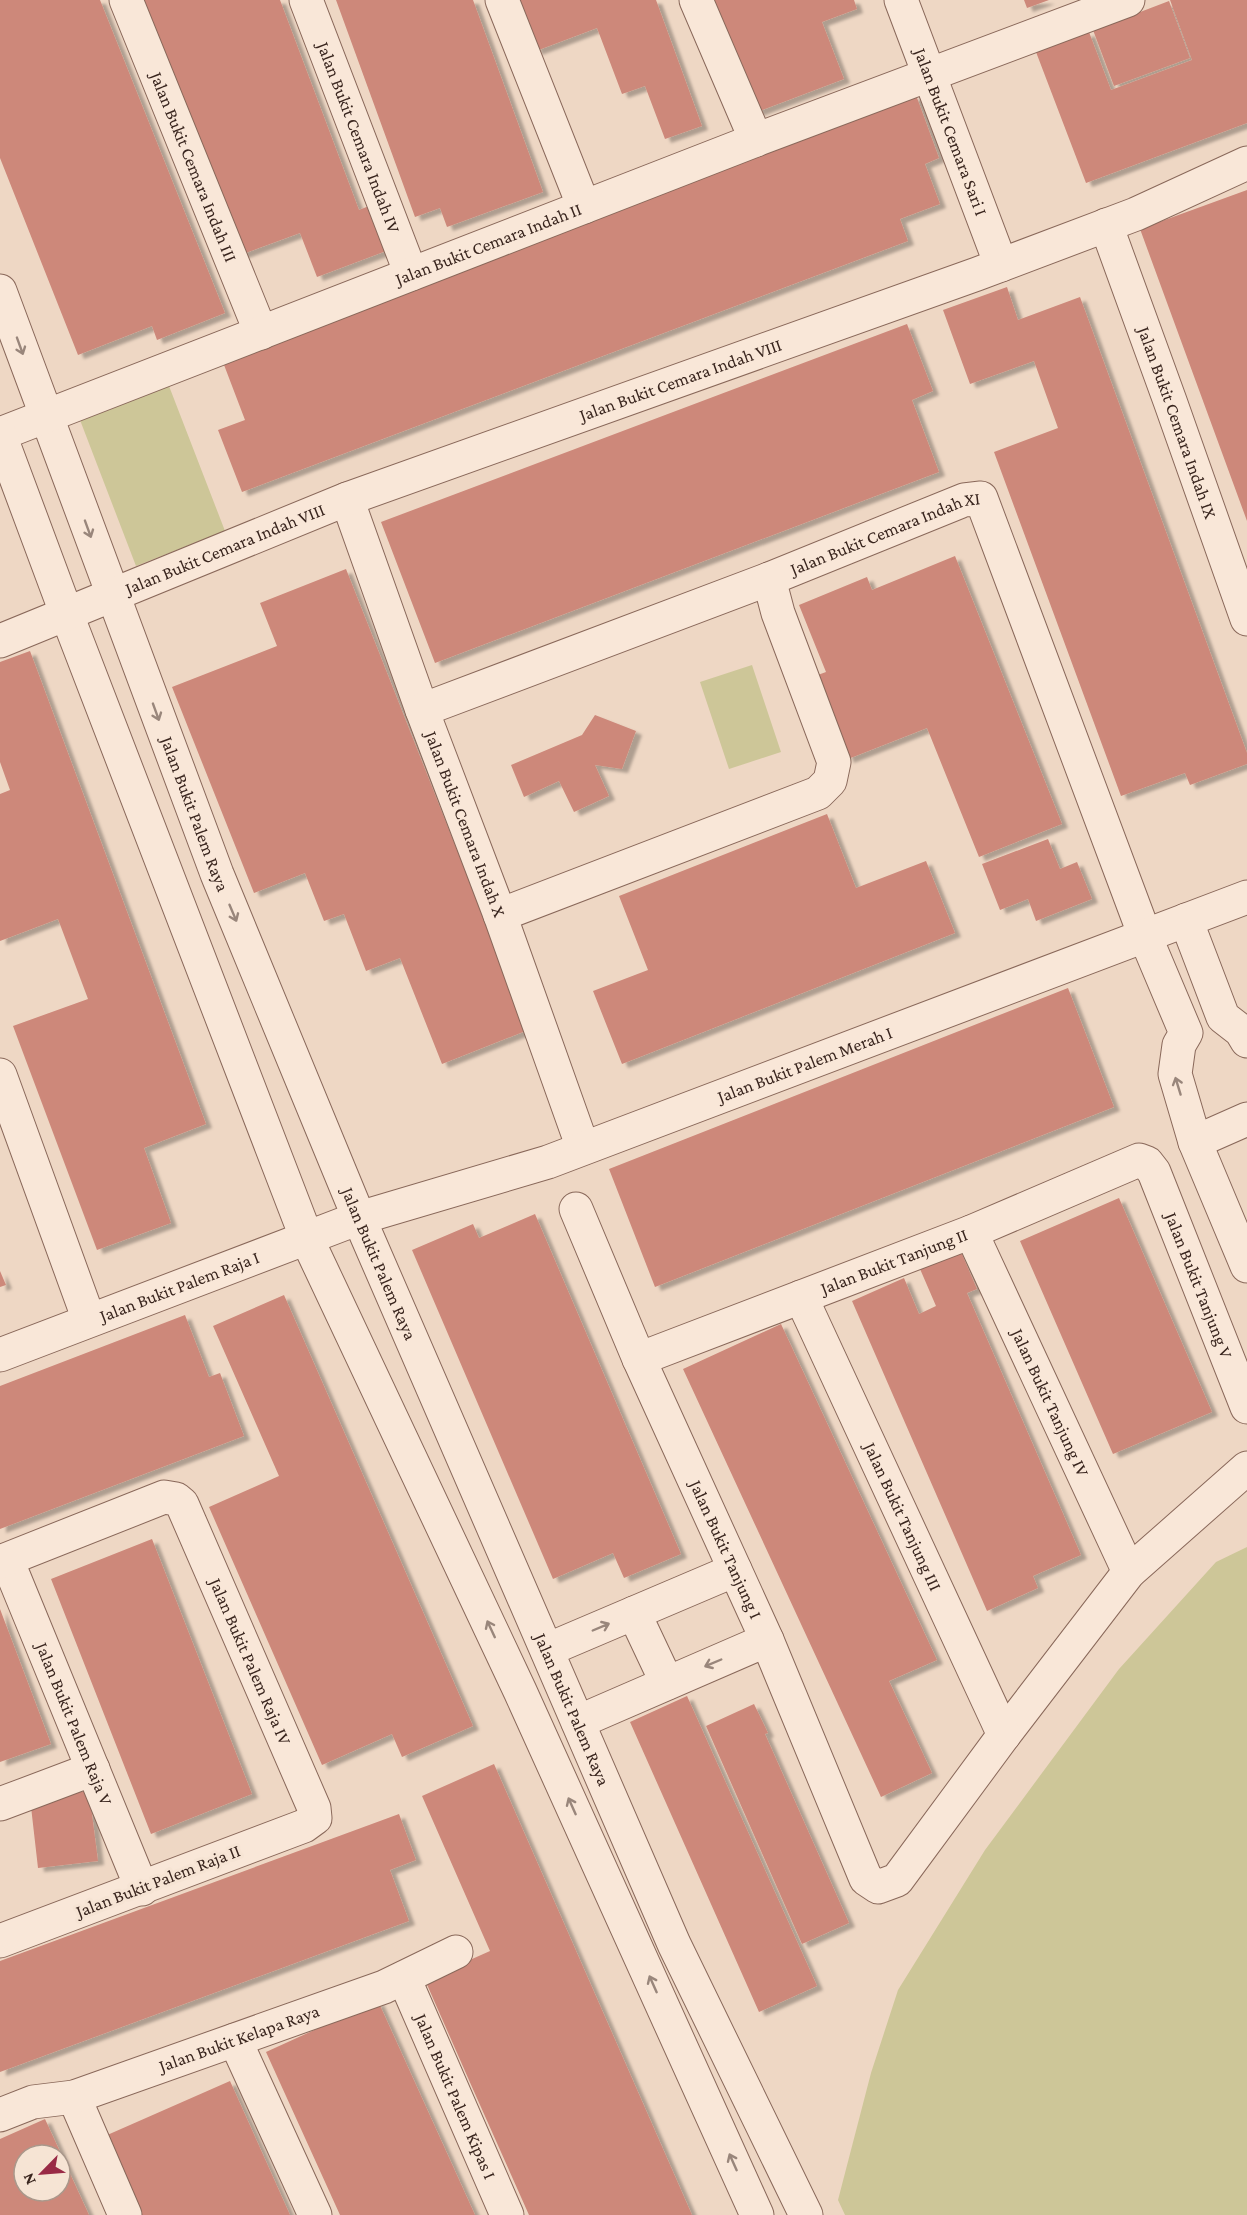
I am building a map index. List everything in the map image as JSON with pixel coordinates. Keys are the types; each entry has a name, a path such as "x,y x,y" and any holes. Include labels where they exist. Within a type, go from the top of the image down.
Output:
{"street":[{"name":"Jalan Bukit Cemara Indah III","path":"126,0 261,333"},
{"name":"Jalan Bukit Cemara Indah IV","path":"306,0 411,274"},
{"path":"502,0 584,207"},
{"path":"696,0 756,140"},
{"name":"Jalan Bukit Cemara Sari I","path":"901,0 1000,265"},
{"name":"Jalan Bukit Cemara Indah II","path":"0,434 756,140 1128,0"},
{"name":"Jalan Bukit Cemara Indah VIII","path":"0,641 347,499 1000,265 1136,214 1247,163"},
{"name":"Jalan Bukit Cemara Indah IX","path":"1106,225 1247,619"},
{"name":"Jalan Bukit Palem Raya","path":"0,291 216,874 359,1218 674,1944 806,2215"},
{"path":"0,434 67,615 308,1239 520,1691 757,2215"},
{"name":"Jalan Bukit Cemara Indah XI","path":"422,710 769,579 964,500 981,498 1145,936"},
{"name":"Jalan Bukit Cemara Indah X","path":"347,499 583,1148"},
{"path":"500,915 818,793 830,781 834,762 778,613 769,579"},
{"name":"Jalan Bukit Palem Merah I","path":"359,1218 548,1161 1247,897"},
{"path":"1186,920 1223,1017 1241,1031 1247,1041"},
{"path":"1145,936 1186,1033"},
{"path":"1223,1017 1186,1033 1179,1045 1175,1074 1195,1142 1247,1266"},
{"path":"4,1096 89,1320"},
{"path":"1195,1142 1247,1119"},
{"name":"Jalan Bukit Tanjung II","path":"639,1359 971,1232 1138,1160 1147,1163"},
{"name":"Jalan Bukit Tanjung V","path":"1147,1163 1154,1172 1247,1407"},
{"name":"Jalan Bukit Tanjung I","path":"576,1209 639,1359 767,1640 866,1879 878,1887 897,1880 1004,1735"},
{"name":"Jalan Bukit Palem Raja I","path":"0,1355 359,1218"},
{"name":"Jalan Bukit Tanjung IV","path":"971,1232 1129,1572"},
{"name":"Jalan Bukit Tanjung III","path":"801,1298 1004,1735"},
{"path":"1004,1735 1129,1572 1247,1468"},
{"name":"Jalan Bukit Palem Raja IV","path":"3,1561 164,1497 176,1499 182,1504 314,1808 315,1818"},
{"name":"Jalan Bukit Palem Raja V","path":"3,1561 142,1888"},
{"path":"520,1691 552,1662 634,1613 735,1570"},
{"path":"634,1613 667,1683"},
{"path":"578,1722 767,1640"},
{"path":"0,1804 93,1769"},
{"name":"Jalan Bukit Palem Raja II","path":"0,1941 304,1826 315,1818"},
{"name":"Jalan Bukit Kelapa Raya","path":"0,2115 33,2102 74,2097 235,2040 405,1978 456,1952"},
{"name":"Jalan Bukit Palem Kipas I","path":"405,1978 507,2215"},
{"path":"235,2040 315,2215"},
{"path":"74,2097 125,2215"}],"shaded area":[{"path":"169,386 225,531 136,566 80,420"},
{"path":"752,665 781,752 729,769 700,682"},
{"path":"1247,1547 1247,2215 845,2215 838,2200 871,2073 898,1990 985,1850 1119,1669 1216,1562"}],"building":[{"path":"0,0 100,0 225,313 157,340 152,326 78,355 0,158"},
{"path":"144,0 280,0 359,210 369,206 386,251 317,277 300,233 240,255"},
{"path":"336,0 473,0 543,192 447,227 440,208 415,217"},
{"path":"517,0 656,0 702,126 665,139 645,86 622,94 597,28 536,51"},
{"path":"713,0 854,0 857,9 822,22 844,79 757,112"},
{"path":"1024,0 1049,0 1027,8"},
{"path":"1170,0 1247,0 1247,123 1086,183 1036,52 1089,32 1111,90 1192,60"},
{"path":"1169,1 1190,58 1114,86 1093,30"},
{"path":"916,95 939,158 925,164 940,204 900,219 908,241 242,492 218,430 245,420 221,357"},
{"path":"1247,190 1247,521 1140,229"},
{"path":"1007,287 1018,320 1080,297 1247,753 1247,764 1190,785 1185,773 1121,796 994,452 1058,428 1034,361 970,384 943,310"},
{"path":"907,324 933,391 912,400 939,472 435,663 381,522"},
{"path":"955,556 1062,824 979,857 927,728 848,759 815,676 826,672 799,605 867,577 872,590"},
{"path":"346,569 528,1030 442,1064 400,958 366,971 344,914 324,921 305,873 254,893 172,687 277,646 260,603"},
{"path":"30,651 206,1124 144,1148 171,1223 97,1250 13,1026 88,999 58,919 0,941 0,794 10,790 0,762 0,662"},
{"path":"595,715 636,731 622,769 595,765 609,796 574,812 559,781 524,797 511,765 582,735"},
{"path":"827,814 856,888 926,861 955,933 622,1064 593,991 648,970 619,896"},
{"path":"1048,839 1060,869 1077,862 1092,899 1036,921 1028,899 1000,910 982,864"},
{"path":"1068,988 1114,1107 655,1287 609,1169"},
{"path":"1119,1198 1212,1412 1113,1454 1020,1241"},
{"path":"535,1214 681,1554 624,1578 613,1553 553,1579 412,1250 473,1224 479,1238"},
{"path":"958,1245 977,1289 967,1293 1081,1555 1033,1576 1038,1588 987,1611 852,1301 904,1278 919,1314 936,1306 917,1262"},
{"path":"0,1271 6,1285 0,1287"},
{"path":"284,1295 473,1726 402,1757 392,1734 322,1765 209,1507 279,1476 213,1326"},
{"path":"185,1315 209,1377 220,1373 244,1436 0,1529 0,1386"},
{"path":"781,1324 937,1660 889,1681 932,1773 881,1797 683,1369"},
{"path":"152,1539 252,1794 151,1834 51,1579"},
{"path":"0,1609 51,1744 0,1762"},
{"path":"687,1696 817,1986 759,2012 630,1722"},
{"path":"754,1704 768,1733 765,1734 849,1923 802,1944 706,1726"},
{"path":"494,1764 692,2215 529,2215 425,1980 490,1951 422,1796"},
{"path":"89,1791 98,1861 38,1868 30,1798"},
{"path":"399,1814 416,1860 390,1870 409,1921 0,2072 0,1961"},
{"path":"378,2001 475,2215 340,2215 266,2052"},
{"path":"230,2081 290,2215 141,2215 105,2136"},
{"path":"45,2119 56,2143 12,2143 12,2203 72,2203 72,2178 89,2215 0,2215 0,2139"}]}
